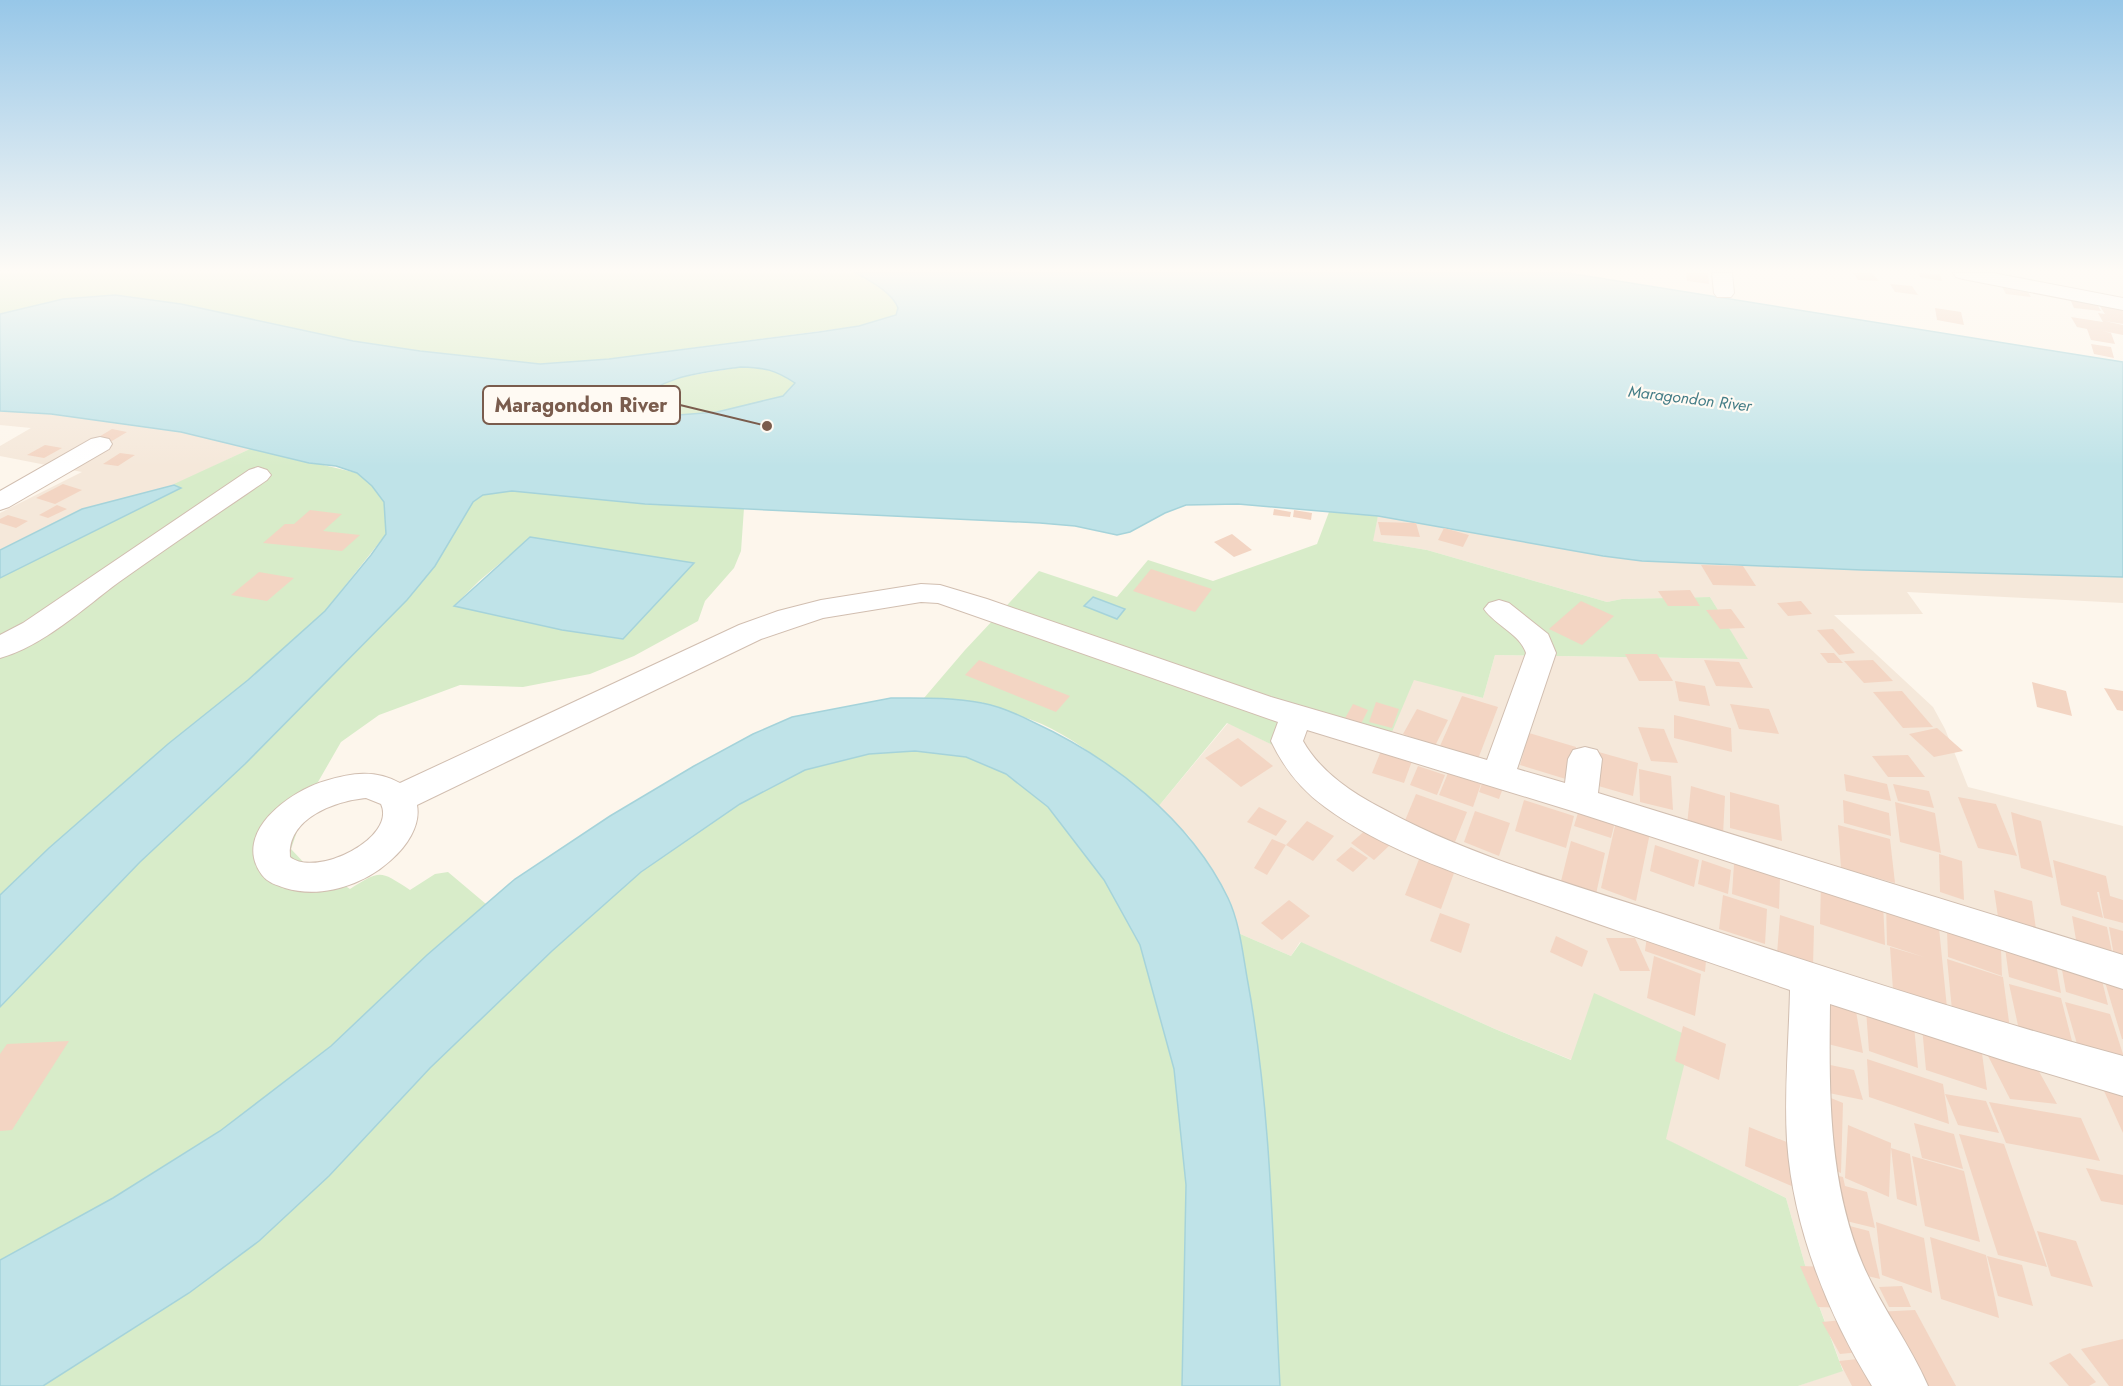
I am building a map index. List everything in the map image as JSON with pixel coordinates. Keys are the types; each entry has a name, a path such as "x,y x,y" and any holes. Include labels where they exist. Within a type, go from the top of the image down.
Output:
{"street":[{"path":"0,502 100,444"},
{"path":"0,648 33,630 258,475"},
{"path":"398,799 750,632 820,609 921,593 961,599 1296,716 1580,801 2123,972"},
{"path":"1498,776 1541,653 1537,641 1499,609"},
{"path":"1296,716 1287,741 1302,768 1353,807 1408,838 1537,887 1810,980 1971,1033 2123,1076"},
{"path":"1580,801 1585,759"},
{"path":"1810,980 1809,1115 1812,1163 1821,1206 1835,1253 1850,1291 1902,1386"}],"shaded area":[{"path":"0,411 51,414 181,432 252,448 174,485 82,509 0,550 0,513 82,472 0,456 0,446 31,428 0,425"},
{"path":"1378,516 1642,561 2123,577 2123,603 1907,592 1923,614 1834,615 1933,707 1945,729 1968,787 2123,826 2123,1386 1798,1386 1843,1370 1809,1279 1786,1198 1665,1139 1572,1060 1495,1029 1300,942 1291,956 1238,933 1229,900 1211,869 1189,836 1158,807 1228,723 1283,750 1307,707 1391,732 1414,679 1483,698 1495,655 1747,659 1710,597 1622,599 1607,602 1427,550 1372,541"}],"green space":[{"path":"338,338 771,338 609,359 540,364"},
{"path":"741,367 770,370 795,383 784,396 717,412 652,417 635,413 631,406 648,392 670,379"},
{"path":"252,448 357,473 372,486 384,502 386,534 325,611 248,680 168,744 49,848 0,895 0,578 180,488 174,484"},
{"path":"497,491 526,491 645,504 744,508 741,551 734,568 705,601 698,621 634,656 590,674 523,687 460,685 379,715 341,742 318,782 302,803 304,811 291,849 308,867 327,874 350,889 368,878 380,875 410,890 435,874 448,872 486,904 427,955 331,1046 220,1131 113,1198 0,1260 0,1007 140,862 245,764 407,600 435,566 473,502 483,495","holes":["530,538 694,563 623,639 562,630 454,606 479,581"]},
{"path":"1329,512 1378,516 1373,541 1427,550 1607,602 1622,599 1710,597 1748,659 1495,655 1483,698 1414,680 1392,732 1307,707 1283,750 1227,723 1158,807 1093,754 1038,722 1008,713 924,698 965,650 1039,571 1117,597 1148,560 1213,581 1317,544"},
{"path":"915,751 966,757 1007,774 1048,807 1104,880 1140,945 1174,1069 1186,1185 1182,1386 43,1386 189,1293 259,1241 329,1176 430,1068 552,951 641,872 740,804 805,770 869,754"},
{"path":"1238,933 1291,956 1301,942 1495,1029 1571,1060 1594,993 1691,1037 1666,1139 1786,1198 1809,1279 1843,1371 1798,1386 1280,1386 1266,1132 1253,1012"}],"water":[{"path":"0,338 338,338 420,351 540,364 609,359 775,338 1971,338 2123,362 2123,577 1642,561 1378,516 1238,504 1186,505 1165,513 1130,532 1117,535 1075,526 1040,523 645,504 512,491 483,495 473,502 435,566 407,600 245,764 140,862 0,1007 0,895 49,848 168,744 248,680 325,611 386,534 384,502 372,486 357,473 336,466 309,463 181,432 51,414 0,411","holes":["741,367 775,372 795,383 783,396 717,412 652,417 635,413 631,406 656,388 682,377"]},
{"path":"174,485 181,488 0,578 0,550 82,509"},
{"path":"530,537 694,563 623,639 562,630 454,606"},
{"path":"1093,597 1125,609 1117,619 1084,606"},
{"path":"891,698 948,699 988,704 1014,713 1062,737 1119,773 1146,794 1192,842 1212,869 1228,898 1235,918 1243,951 1256,1033 1267,1133 1280,1386 1182,1386 1186,1185 1174,1069 1140,945 1104,880 1048,807 1006,774 966,757 915,751 869,754 805,770 740,804 641,872 552,951 430,1068 329,1176 259,1241 189,1293 43,1386 0,1386 0,1260 113,1198 220,1131 331,1046 427,955 515,879 610,816 694,766 753,734 792,717"}],"building":[{"path":"2090,338 2113,338 2115,344 2091,340"},
{"path":"2091,344 2111,347 2114,358 2094,354"},
{"path":"112,429 127,432 112,441 97,438"},
{"path":"45,445 62,448 44,458 27,455"},
{"path":"120,453 135,455 118,466 103,464"},
{"path":"63,484 82,490 55,504 36,498"},
{"path":"57,505 67,509 48,518 39,515"},
{"path":"1274,509 1291,512 1290,517 1273,515"},
{"path":"310,510 342,514 323,531 360,535 342,551 263,543 285,524 294,524"},
{"path":"1294,510 1312,513 1311,520 1293,517"},
{"path":"8,515 28,521 16,528 0,523 0,519"},
{"path":"1378,522 1416,523 1420,537 1381,535"},
{"path":"1444,528 1469,535 1463,547 1438,540"},
{"path":"1232,534 1252,550 1234,557 1214,542"},
{"path":"1701,565 1743,566 1756,586 1713,585"},
{"path":"1151,569 1212,589 1195,612 1133,591"},
{"path":"259,572 294,578 267,601 231,595"},
{"path":"1690,590 1700,606 1668,606 1658,591"},
{"path":"1581,601 1614,616 1582,645 1549,629"},
{"path":"1801,601 1812,614 1788,616 1777,603"},
{"path":"1731,609 1745,628 1720,629 1706,610"},
{"path":"1833,629 1855,653 1839,655 1817,630"},
{"path":"1820,653 1834,653 1843,663 1828,663"},
{"path":"1625,654 1657,654 1673,681 1639,681"},
{"path":"979,660 1070,696 1056,712 965,675"},
{"path":"1704,660 1739,662 1753,688 1716,686"},
{"path":"1873,660 1893,681 1864,683 1844,661"},
{"path":"1675,681 1705,686 1710,706 1679,701"},
{"path":"2032,682 2066,691 2072,716 2037,707"},
{"path":"2104,688 2123,691 2123,711 2117,710"},
{"path":"1902,691 1933,727 1903,728 1873,692"},
{"path":"1462,696 1498,707 1478,759 1440,746"},
{"path":"1376,702 1399,709 1392,728 1369,722"},
{"path":"1353,704 1368,710 1360,726 1344,720"},
{"path":"1730,704 1769,709 1779,734 1739,729"},
{"path":"1417,709 1448,720 1435,746 1403,734"},
{"path":"1674,715 1731,728 1732,752 1674,738"},
{"path":"1638,727 1664,729 1678,763 1651,761"},
{"path":"1937,728 1963,751 1934,757 1909,734"},
{"path":"1529,733 1576,747 1569,780 1520,765"},
{"path":"1238,738 1273,766 1241,787 1205,758"},
{"path":"1381,751 1412,761 1404,783 1372,773"},
{"path":"1595,751 1638,763 1633,796 1588,783"},
{"path":"1908,755 1925,777 1888,777 1872,756"},
{"path":"1418,766 1445,775 1437,795 1410,785"},
{"path":"1639,769 1671,776 1673,810 1640,802"},
{"path":"1448,773 1481,784 1473,807 1439,795"},
{"path":"1485,774 1505,782 1499,799 1479,792"},
{"path":"1844,774 1887,784 1891,801 1846,791"},
{"path":"1893,784 1929,791 1934,808 1898,801"},
{"path":"1691,786 1725,796 1723,835 1687,825"},
{"path":"1730,792 1779,805 1782,841 1730,828"},
{"path":"1416,794 1467,812 1455,842 1404,823"},
{"path":"1958,797 1996,804 2017,856 1978,848"},
{"path":"1524,800 1574,816 1566,848 1515,831"},
{"path":"1843,800 1889,813 1891,836 1844,823"},
{"path":"1895,802 1935,813 1941,853 1900,842"},
{"path":"1580,806 1616,818 1611,838 1574,826"},
{"path":"1259,807 1287,821 1276,836 1247,822"},
{"path":"1475,811 1510,823 1499,856 1464,842"},
{"path":"2011,812 2041,821 2053,878 2021,868"},
{"path":"1617,817 1651,828 1636,901 1601,888"},
{"path":"1307,821 1334,836 1313,861 1286,845"},
{"path":"1838,825 1890,839 1895,883 1841,868"},
{"path":"1368,828 1391,844 1374,860 1351,843"},
{"path":"1272,839 1286,845 1267,875 1254,868"},
{"path":"1571,841 1605,853 1596,894 1561,881"},
{"path":"1655,845 1699,860 1694,887 1650,871"},
{"path":"1351,847 1368,858 1353,872 1336,860"},
{"path":"1423,849 1458,862 1441,909 1405,895"},
{"path":"1939,854 1962,861 1964,900 1940,892"},
{"path":"1702,860 1731,870 1728,894 1698,884"},
{"path":"2053,860 2106,876 2110,896 2123,900 2123,923 2104,918 2099,892 2097,892 2103,918 2061,905"},
{"path":"1734,864 1780,878 1779,909 1732,894"},
{"path":"1821,883 1883,903 1885,945 1820,924"},
{"path":"1994,890 2032,901 2036,929 1998,917"},
{"path":"1723,895 1767,909 1765,944 1719,929"},
{"path":"1289,900 1310,916 1282,940 1261,923"},
{"path":"1886,901 1938,918 1947,1008 1893,990 1890,947 1924,957 1887,945"},
{"path":"1440,913 1470,924 1461,953 1430,941"},
{"path":"1780,915 1814,926 1813,967 1777,954"},
{"path":"2072,916 2107,927 2113,957 2077,946"},
{"path":"2109,927 2123,931 2123,959 2114,956"},
{"path":"1648,928 1707,949 1705,972 1645,951"},
{"path":"1947,931 2001,949 2002,976 1948,957"},
{"path":"1556,936 1588,951 1582,967 1550,952"},
{"path":"1606,938 1635,938 1650,971 1620,971"},
{"path":"2004,941 2055,957 2061,993 2009,977"},
{"path":"1654,956 1701,974 1695,1016 1647,998"},
{"path":"1947,959 2003,977 2010,1029 1952,1010"},
{"path":"2060,959 2100,972 2108,1005 2066,992"},
{"path":"2105,982 2123,986 2123,1039 2122,1039"},
{"path":"2009,984 2061,998 2073,1045 2019,1030"},
{"path":"1820,990 1854,999 1863,1053 1828,1044"},
{"path":"2065,1002 2110,1014 2123,1054 2123,1063 2079,1051"},
{"path":"1866,1010 1914,1026 1918,1068 1869,1051"},
{"path":"1683,1026 1726,1044 1719,1080 1675,1061"},
{"path":"1922,1027 1981,1046 1987,1090 1926,1070"},
{"path":"69,1041 12,1130 0,1131 0,1054 7,1044"},
{"path":"1985,1050 2030,1055 2057,1104 2010,1099"},
{"path":"1867,1059 1943,1084 1949,1124 1869,1097"},
{"path":"1816,1062 1854,1070 1863,1100 1824,1092"},
{"path":"2100,1082 2123,1086 2123,1133"},
{"path":"1821,1094 1843,1103 1841,1173 1817,1163"},
{"path":"1945,1094 1986,1101 1999,1133 1958,1125"},
{"path":"1989,1102 2081,1118 2100,1161 2006,1143"},
{"path":"1914,1123 1954,1134 1963,1169 1922,1158"},
{"path":"1848,1125 1891,1143 1889,1197 1845,1178"},
{"path":"1749,1127 1804,1149 1801,1190 1745,1166"},
{"path":"1959,1134 2004,1144 2047,1267 1998,1255"},
{"path":"1891,1148 1910,1154 1917,1206 1897,1199"},
{"path":"1912,1156 1964,1171 1980,1242 1925,1226"},
{"path":"2086,1168 2123,1175 2123,1205 2101,1201"},
{"path":"1825,1173 1843,1177 1845,1186 1867,1192 1875,1228 1834,1218"},
{"path":"1876,1222 1924,1238 1932,1293 1882,1275"},
{"path":"1838,1223 1869,1231 1880,1279 1847,1271"},
{"path":"2037,1231 2076,1241 2093,1287 2051,1276"},
{"path":"1930,1237 1986,1255 1999,1318 1941,1299"},
{"path":"1987,1256 2022,1265 2033,1306 1998,1296"},
{"path":"1800,1266 1830,1267 1848,1308 1818,1307"},
{"path":"1902,1286 1911,1307 1889,1307 1879,1287"},
{"path":"1915,1310 1956,1386 1915,1386 1876,1312"},
{"path":"1854,1319 1871,1351 1840,1354 1822,1322"},
{"path":"2123,1339 2123,1386 2109,1386 2081,1349"},
{"path":"2070,1353 2096,1382 2089,1386 2069,1386 2049,1363"},
{"path":"1876,1357 1892,1386 1852,1386 1839,1361"}],"place":[{"name":"Maragondon River","path":"767,426"}]}
